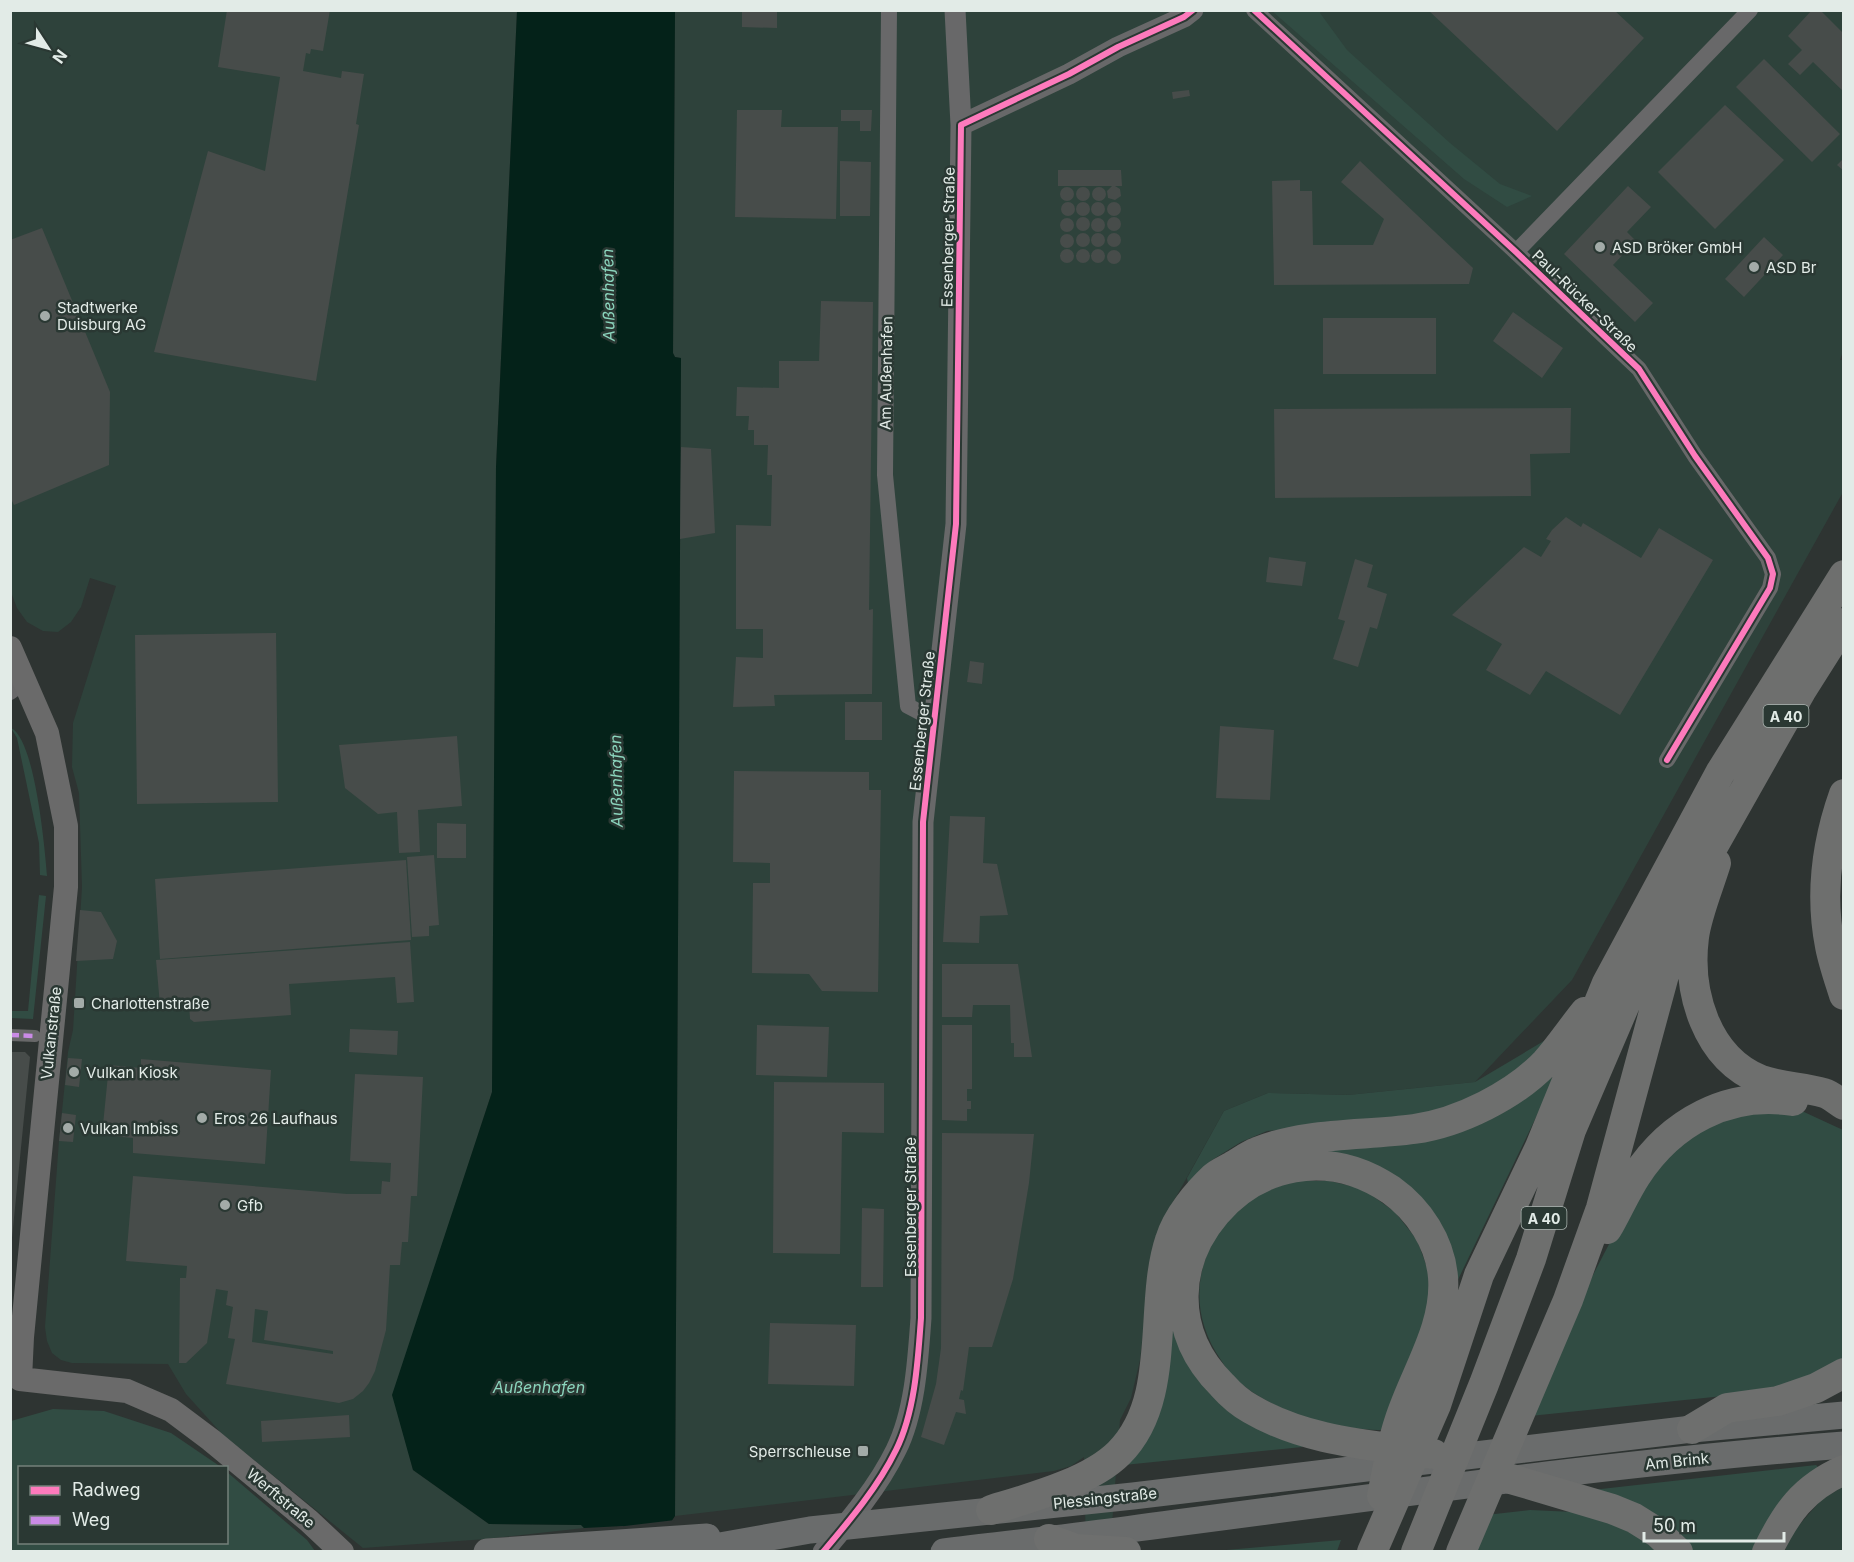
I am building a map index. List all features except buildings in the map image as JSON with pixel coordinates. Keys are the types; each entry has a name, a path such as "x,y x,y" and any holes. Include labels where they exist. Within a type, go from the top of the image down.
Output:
{"highway":[{"name":"A 40","path":"1370,1551 1436,1405 1479,1275 1540,1147 1607,983 1720,773 1844,574"},
{"name":"A 40","path":"1416,1551 1484,1384 1531,1259 1571,1130 1629,995 1731,811 1801,691 1844,623"},
{"path":"1844,794 1835,819 1824,884 1830,945 1844,995"},
{"path":"1731,811 1694,936 1692,974 1702,1015 1714,1040 1734,1064 1762,1080 1826,1094 1844,1104"},
{"path":"1461,1551 1568,1300 1601,1208 1686,891"},
{"path":"992,1510 1044,1493 1090,1473 1118,1454 1127,1443 1142,1417 1157,1354 1159,1309 1170,1238 1188,1208 1215,1176 1257,1152 1292,1141 1417,1129 1464,1116 1509,1093 1545,1063 1607,983"},
{"path":"1568,1300 1636,1176 1655,1151 1695,1117 1718,1107 1744,1100 1773,1098 1805,1102 1844,1119"},
{"path":"1370,1551 1399,1422 1442,1311 1443,1276 1434,1241 1419,1217 1403,1199 1379,1182 1335,1166 1310,1165 1284,1169 1238,1191 1220,1206 1198,1238 1188,1264 1185,1289 1185,1317 1192,1343 1207,1370 1249,1408 1273,1421 1369,1457 1449,1457"},
{"path":"1692,1429 1727,1408 1778,1401 1816,1388 1844,1373"},
{"name":"Am Brink","path":"1449,1457 1692,1429 1844,1415"},
{"name":"Am Brink","path":"1511,1479 1767,1450 1844,1444"},
{"name":"Plessingstraße","path":"686,1551 816,1541 992,1510 1133,1496 1369,1457"},
{"path":"1767,1551 1783,1519 1806,1493 1844,1470"},
{"path":"944,1551 1049,1539 1076,1549 1352,1499 1511,1479 1612,1509 1634,1518 1658,1533 1678,1551"},
{"path":"487,1551 816,1541"}],"main road":[{"name":"Vulkanstraße","path":"10,648 18,687 47,733 66,826 66,887 22,1337 15,1382"},
{"name":"Werftstraße","path":"15,1382 127,1391 171,1410 220,1447 342,1551"}],"street":[{"name":"Am Außenhafen","path":"889,10 885,475 908,706 933,719"},
{"name":"Essenberger Straße","path":"816,1541 861,1506 897,1449 917,1372 921,1318 923,822 956,524 961,125 955,10"},
{"path":"961,125 1184,17 1193,10"},
{"name":"Paul-Rücker-Straße","path":"1254,10 1639,369 1695,456 1768,558 1773,574 1770,588 1667,760"},
{"name":"Paul-Rücker-Straße","path":"1516,252 1750,10"},
{"path":"10,1035 35,1036"}],"shaded area":[{"path":"11,11 517,11 496,467 492,1092 393,1395 413,1470 489,1524 581,1525 584,1528 486,1539 363,1548 223,1435 186,1394 168,1364 72,1363 61,1360 52,1353 47,1341 45,1327 59,1141 68,1052 73,1030 82,887 79,793 72,767 73,723 116,586 90,578 81,607 71,622 58,632 43,631 27,622 17,608 11,592"},
{"path":"675,11 1843,11 1844,348 1840,360 1843,360 1843,492 1572,980 1475,1082 1348,1095 1268,1093 1224,1111 1167,1213 1153,1248 1140,1360 1131,1398 1120,1420 1110,1551 1086,1551 1084,1457 1071,1466 1054,1471 675,1516 681,358 675,357 673,353"},
{"path":"1272,11 1321,11 1320,13 1347,50 1450,143 1500,184 1532,196 1507,207 1464,179"},
{"path":"11,728 19,736 32,773 41,820 47,876 40,875 39,843 17,738"},
{"path":"39,895 46,896 33,1019 11,1018 11,1011 28,1011"},
{"path":"1559,1032 1515,1074 1473,1098 1428,1116 1267,1131 1241,1142 1212,1160 1188,1183 1187,1178 1224,1111 1268,1093 1348,1095 1475,1082"},
{"path":"1564,1059 1454,1288 1402,1186 1270,1157 1372,1144"},
{"path":"1774,1107 1804,1112 1843,1130 1843,1360 1822,1374 1762,1392 1530,1416 1592,1277 1634,1196 1657,1162 1717,1116"},
{"path":"1293,1181 1330,1181 1363,1189 1395,1212 1417,1240 1431,1278 1428,1326 1386,1430 1345,1427 1306,1418 1250,1391 1232,1376 1210,1342 1203,1324 1200,1287 1203,1268 1218,1233 1243,1204"},
{"path":"1170,1284 1183,1344 1307,1442 1302,1447 1124,1465"},
{"path":"53,1409 104,1411 171,1433 220,1466 18,1466 18,1544 228,1544 228,1473 307,1540 315,1551 11,1551 11,1421"},
{"path":"1816,1465 1819,1468 1755,1551 1691,1551 1592,1490"},
{"path":"1843,1487 1843,1551 1784,1552 1794,1531 1822,1499"},
{"path":"1530,1510 1574,1512 1630,1529 1658,1552 1472,1552 1486,1515"},
{"path":"1341,1540 1337,1551 1215,1551"}],"water":[{"name":"Außenhafen","path":"517,11 675,11 673,353 675,357 681,358 675,1516 667,1528 628,1532 623,1526 584,1528 581,1525 489,1524 413,1470 392,1395 492,1092 496,467"}],"pier":[{"path":"675,1520 670,1529 625,1533 621,1529 583,1531"}],"marked path":[{"path":"10,1035 35,1036"}],"cycle path":[{"path":"823,1552 872,1490 889,1464 908,1419 915,1386 921,1318 923,822 956,524 961,125 1184,17 1193,10"},
{"path":"1254,10 1639,369 1695,456 1768,558 1773,574 1770,588 1667,760"}],"place":[{"name":"ASD Bröker GmbH","path":"1600,247"},
{"name":"ASD Br","path":"1754,267"},
{"name":"Stadtwerke Duisburg AG","path":"45,316"},
{"name":"Charlottenstraße","path":"79,1003"},
{"name":"Vulkan Kiosk","path":"74,1072"},
{"name":"Eros 26 Laufhaus","path":"202,1118"},
{"name":"Vulkan Imbiss","path":"68,1128"},
{"name":"Gfb","path":"225,1205"},
{"name":"Sperrschleuse","path":"863,1451"}]}
